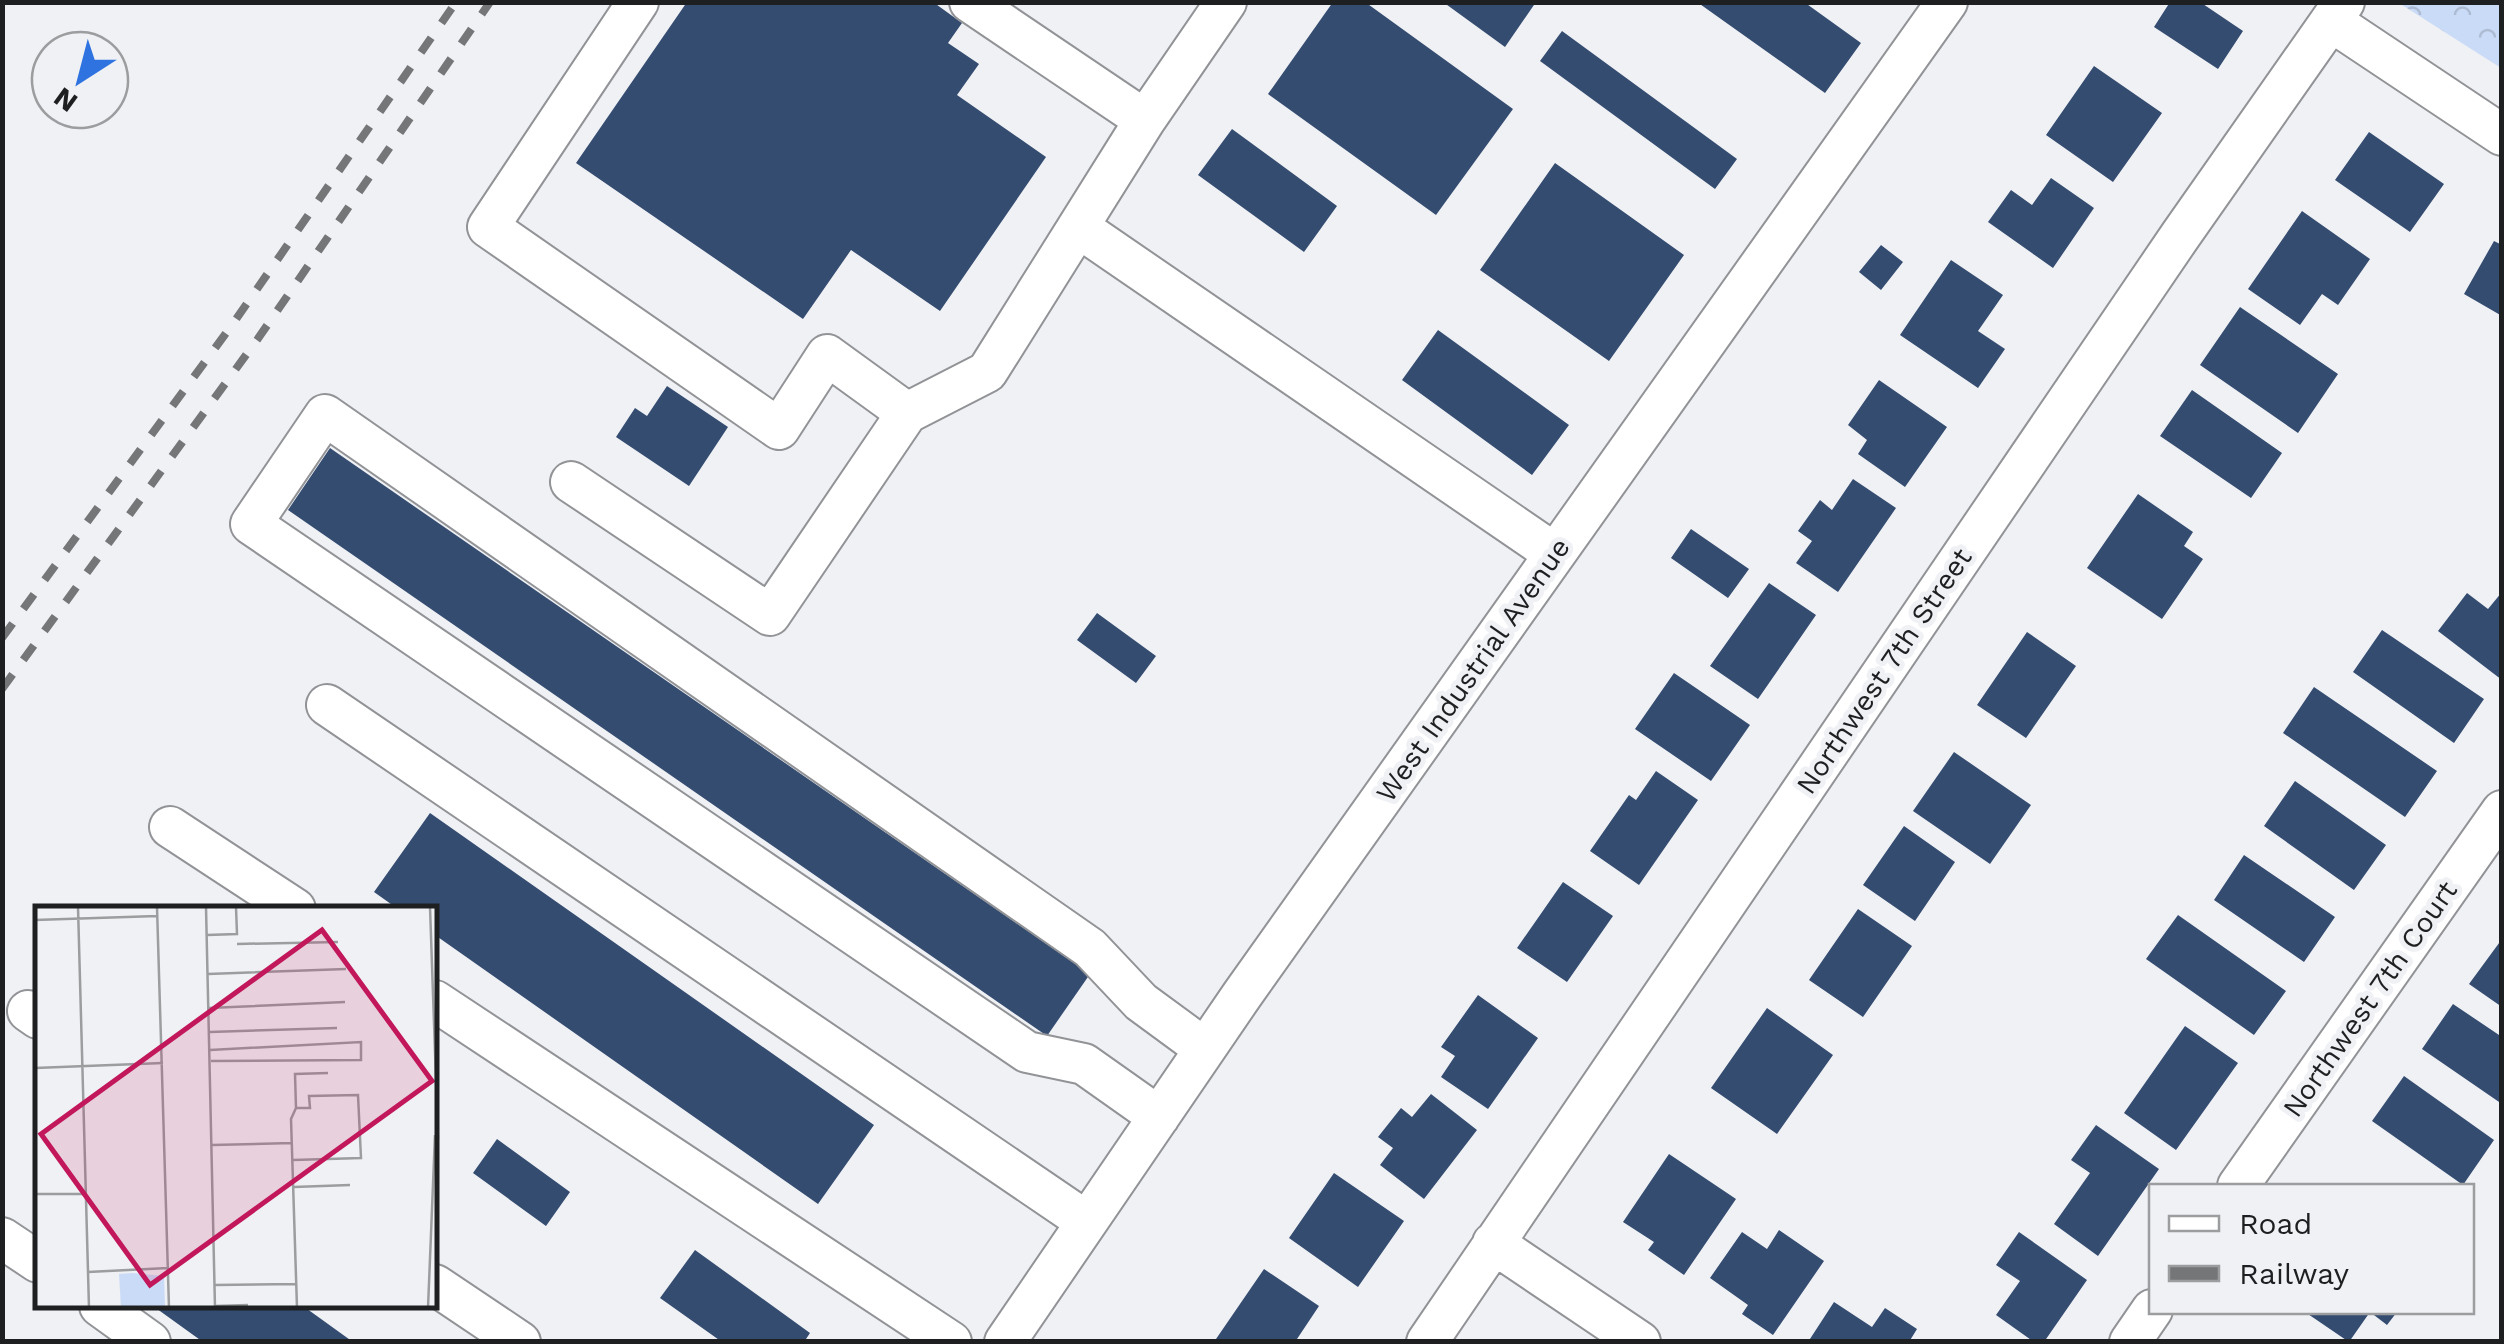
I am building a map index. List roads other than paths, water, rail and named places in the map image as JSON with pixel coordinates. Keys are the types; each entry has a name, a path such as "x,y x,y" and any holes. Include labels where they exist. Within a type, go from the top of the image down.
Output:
{"street":[{"path":"638,2 488,227 779,429 827,355 907,413"},
{"path":"970,2 1145,120"},
{"path":"571,482 770,615 907,413 986,372 1145,120 1226,2"},
{"name":"West Industrial Avenue","path":"1005,1342 1205,1049 1947,2"},
{"path":"2338,12 2502,135"},
{"name":"Northwest 7th Street","path":"1427,1342 2180,236 2338,12"},
{"path":"1078,226 1555,554"},
{"path":"1159,1117 1084,1064 1028,1052 251,524 325,416 1090,948 1141,1002 1205,1049"},
{"path":"327,705 1087,1222"},
{"name":"Northwest 7th Court","path":"2239,1184 2502,811"},
{"path":"170,827 290,906"},
{"path":"438,1004 952,1342"},
{"path":"2,1238 35,1260"},
{"path":"1493,1243 1640,1342"},
{"path":"438,1286 520,1342"},
{"path":"104,1309 150,1342"},
{"path":"2130,1342 2149,1314"}],"railway":[{"path":"2,638 232,325 456,2"},
{"path":"2,689 257,340 490,2"}]}
